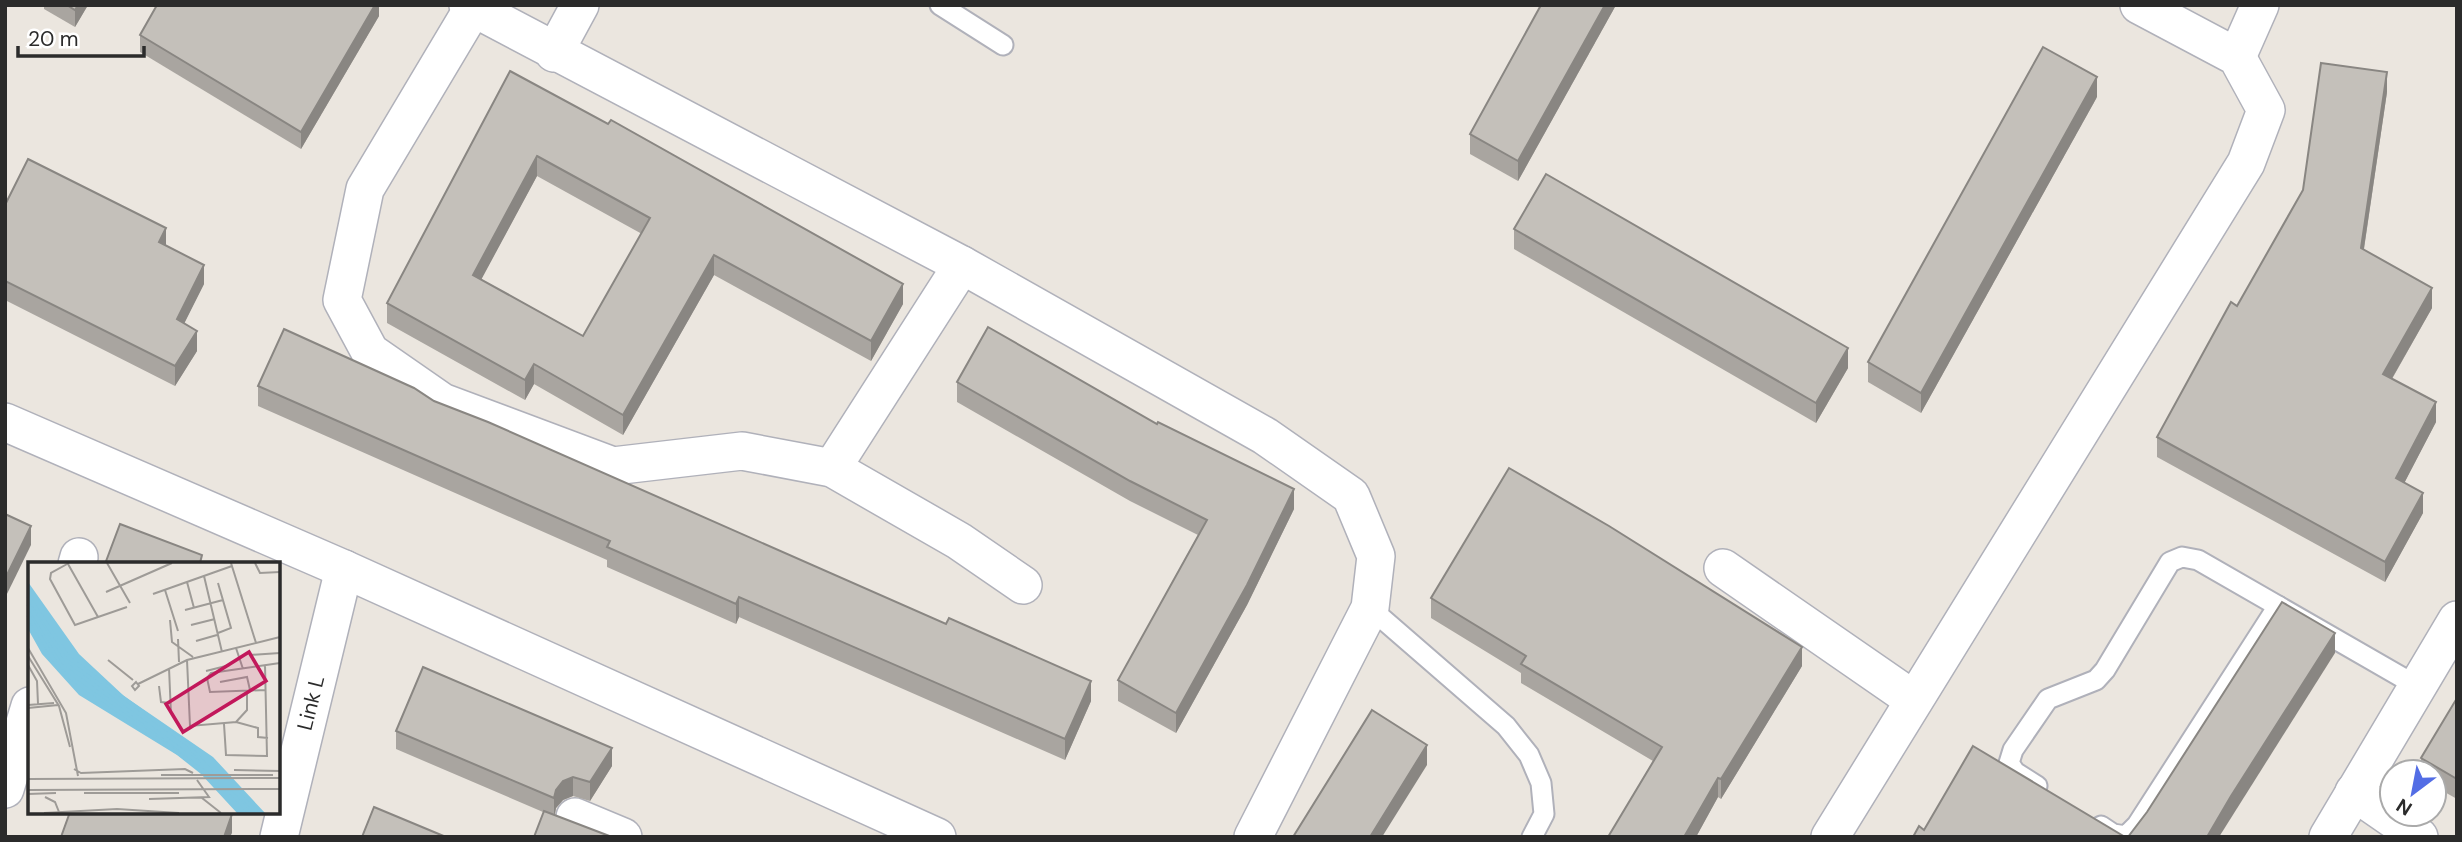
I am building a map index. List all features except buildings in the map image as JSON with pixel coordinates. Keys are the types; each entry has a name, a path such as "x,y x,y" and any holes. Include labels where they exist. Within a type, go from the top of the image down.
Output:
{"street":[{"path":"554,53 580,5"},
{"path":"1830,837 2246,163 2266,110 2237,57 2139,5"},
{"path":"2237,57 2260,5"},
{"path":"1023,585 959,541 832,468 742,451 613,466 442,402 370,352 342,300 365,189 470,7 962,265 1265,436 1351,496 1376,556 1370,608 1253,837"},
{"path":"832,468 962,265"},
{"path":"5,422 344,569 937,837"},
{"path":"1723,568 1914,699"},
{"name":"Link L","path":"279,837 344,569"},
{"path":"2328,837 2457,620"},
{"path":"5,693 28,703"},
{"path":"7,777 28,710"},
{"path":"2354,792 2419,837"},
{"path":"575,817 623,837"}],"lane":[{"path":"940,5 1003,45"},
{"path":"2059,800 2015,772 2009,763 2013,750 2048,699 2096,680 2105,670 2170,562 2182,557 2198,560 2417,686"},
{"path":"2081,813 2113,834 2126,836 2137,825 2278,606"},
{"path":"1370,608 1506,726 1529,755 1541,783 1544,814 1532,837"}]}
